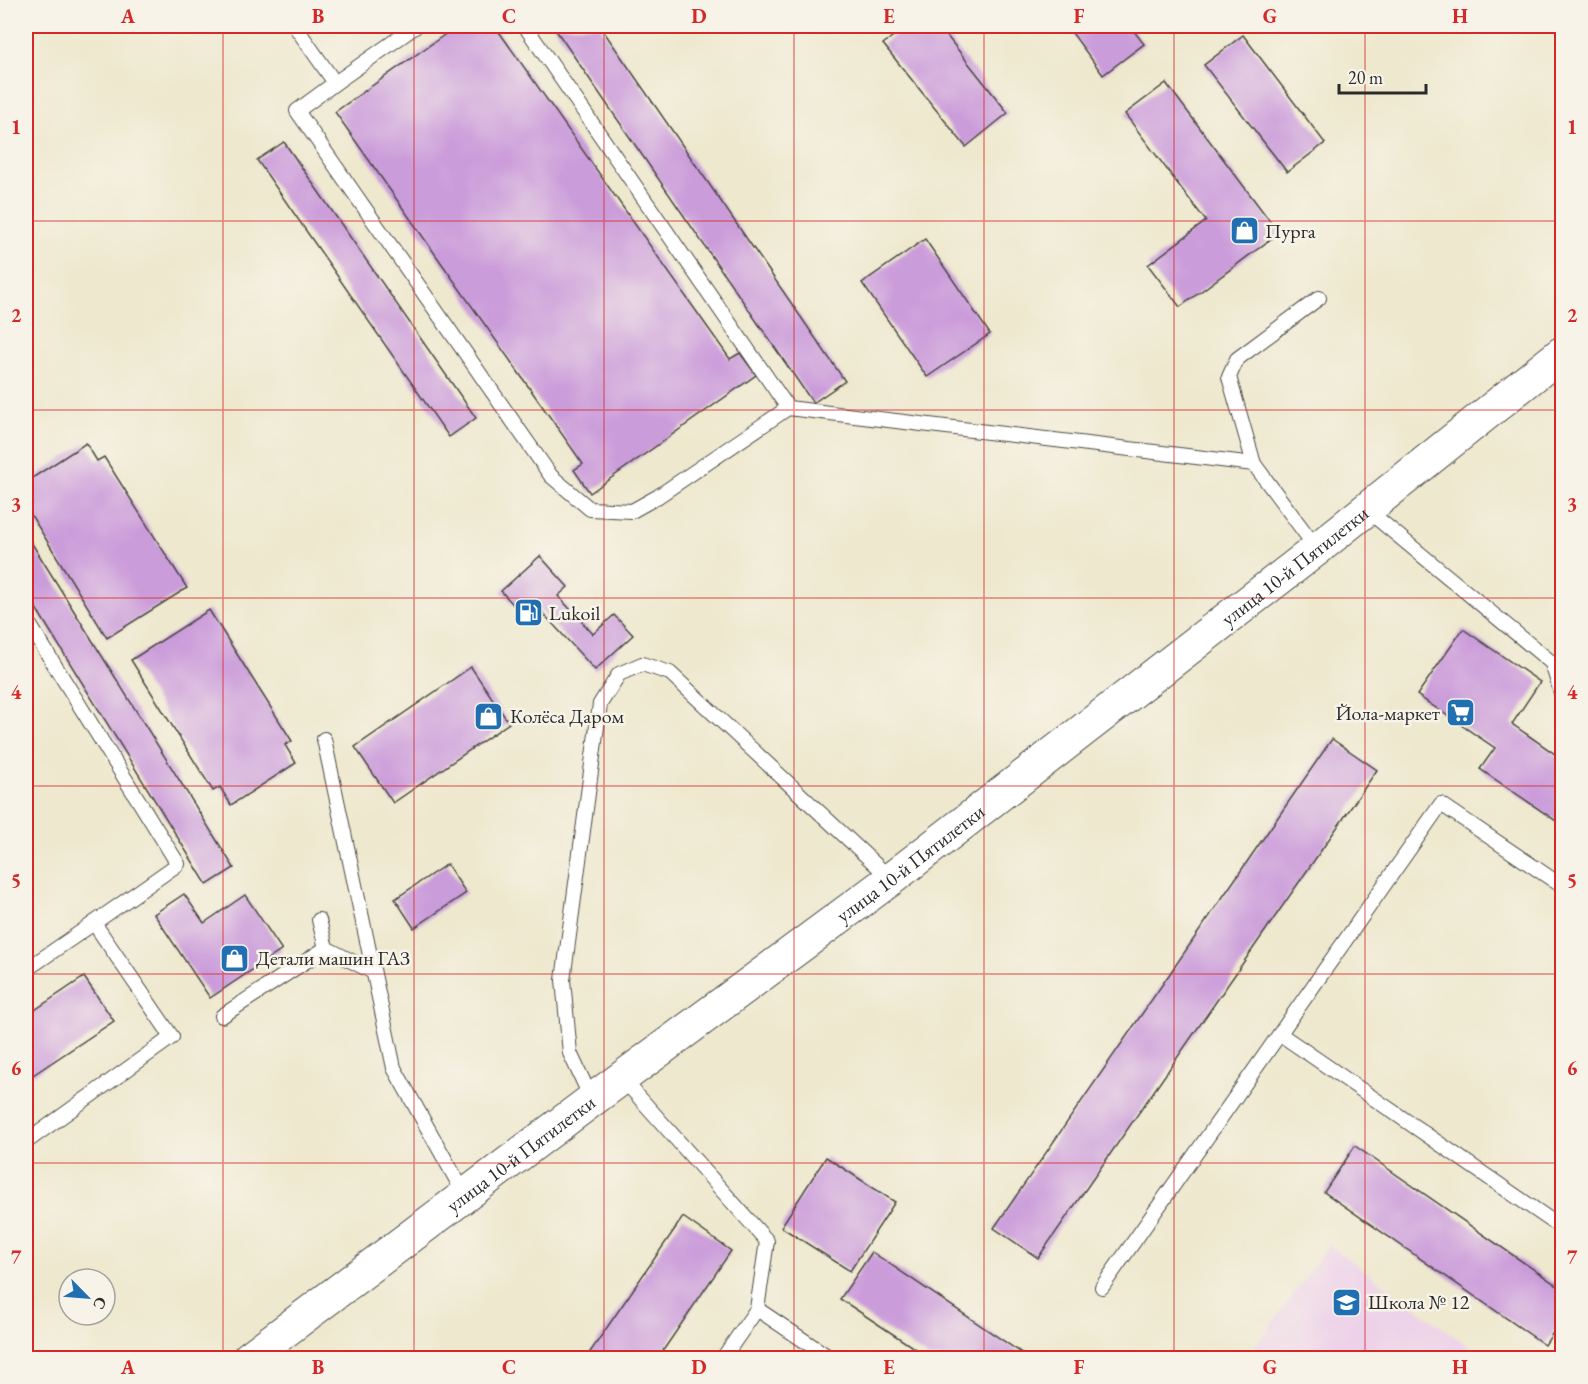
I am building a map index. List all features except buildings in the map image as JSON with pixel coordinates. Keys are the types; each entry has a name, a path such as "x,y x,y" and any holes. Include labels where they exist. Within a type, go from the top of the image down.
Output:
{"main road":[{"name":"улица 10-й Пятилетки","path":"249,1359 592,1100 891,879 1317,549 1563,353"}],"lane":[{"path":"295,26 335,83"},
{"path":"416,26 297,111 551,476 590,509 632,512 788,408 1254,464"},
{"path":"525,26 788,408"},
{"path":"1317,549 1254,464 1229,377 1237,359 1319,298"},
{"path":"1366,509 1552,663 1563,696"},
{"path":"26,619 178,864 27,969 26,967"},
{"path":"592,1100 570,1053 562,980 600,704 619,674 642,664 670,673 891,879"},
{"path":"324,739 394,1068 465,1195"},
{"path":"1102,1287 1441,804 1563,886"},
{"path":"319,920 326,948 373,972"},
{"path":"26,1142 172,1037 94,923"},
{"path":"222,1016 326,948"},
{"path":"1280,1034 1563,1228"},
{"path":"622,1078 767,1240 757,1309 723,1359"},
{"path":"757,1309 830,1359"}],"shaded area":[{"name":"Школа № 12","path":"1329,1245 1485,1358 1247,1358"}],"place":[{"name":"Пурга","path":"1244,231"},
{"name":"Lukoil","path":"528,613"},
{"name":"Йола-маркет","path":"1461,713"},
{"name":"Колёса Даром","path":"489,716"},
{"name":"Детали машин ГАЗ","path":"235,958"},
{"name":"Школа № 12","path":"1347,1302"}]}
